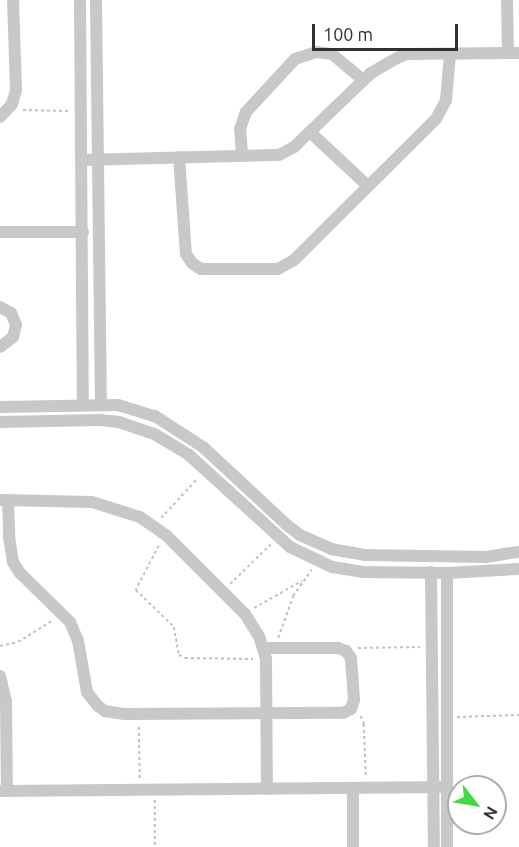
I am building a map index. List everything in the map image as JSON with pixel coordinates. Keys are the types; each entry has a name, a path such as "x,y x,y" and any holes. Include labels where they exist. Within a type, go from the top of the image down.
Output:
{"street":[{"path":"4,114 16,90 13,0"},
{"path":"80,0 84,405"},
{"path":"96,0 101,405"},
{"path":"82,160 284,153 310,132 363,80 388,62 407,54 513,53 507,0"},
{"path":"242,155 240,129 246,112 295,59 317,52 332,54 363,80"},
{"path":"179,157 186,254 192,263 201,269 273,271 284,267 441,113 446,100 450,54"},
{"path":"310,132 368,186"},
{"path":"0,232 83,232"},
{"path":"0,307 11,313 16,325 14,337 0,347"},
{"path":"0,407 101,405 137,410 188,435 300,535 331,549 375,555 486,557 519,552"},
{"path":"0,422 119,422 164,439 206,469 278,538 318,562 348,570 375,572 447,573 519,569"},
{"path":"267,789 267,713 269,651 245,614 166,535 124,510 92,502 4,500 10,550 14,562 28,582 64,614 78,641 85,684 92,700 98,706 114,713 138,714 267,713 343,713 351,709 354,700 351,658 343,649 269,651"},
{"path":"375,555 375,572"},
{"path":"431,572 434,847"},
{"path":"447,573 447,775"},
{"path":"1,681 7,719 4,791 447,787"},
{"path":"353,788 353,847"}],"path":[{"path":"4,114 82,111"},
{"path":"154,526 206,469"},
{"path":"166,535 136,590 174,627 179,655 185,658 269,651 303,581 318,562"},
{"path":"223,592 237,575 278,538"},
{"path":"245,614 303,581"},
{"path":"0,646 18,642 64,614"},
{"path":"343,649 432,647"},
{"path":"351,709 359,715 364,724 366,788"},
{"path":"138,714 141,790"},
{"path":"447,717 519,715"},
{"path":"155,790 155,847"}]}
